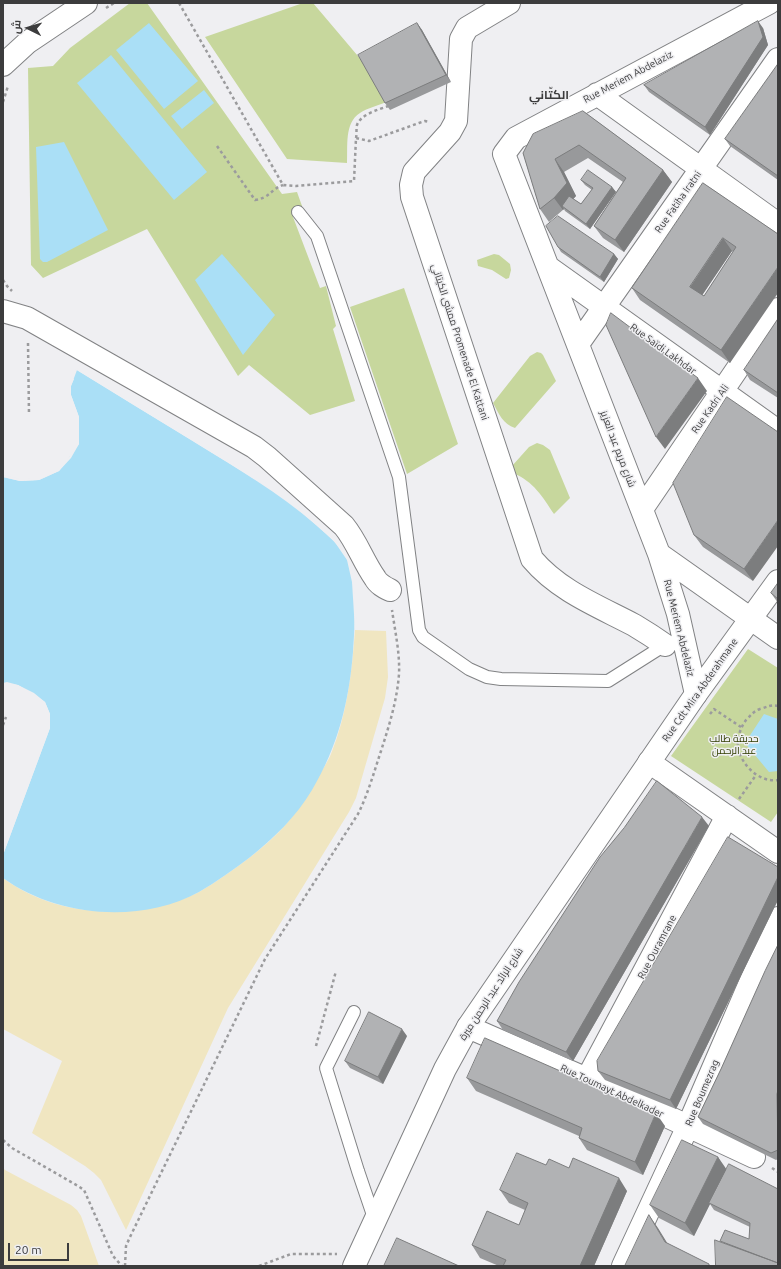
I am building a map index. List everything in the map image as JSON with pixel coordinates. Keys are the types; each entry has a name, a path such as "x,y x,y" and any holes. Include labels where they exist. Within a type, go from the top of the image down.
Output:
{"street":[{"path":"3,65 28,42 86,3"},
{"name":"ممشى الكيتاني Promenade El Kattani","path":"510,3 467,28 461,39 456,121 450,132 414,172 411,185 412,197 532,559 541,570 571,592 635,626 674,639"},
{"name":"Rue Meriem Abdelaziz","path":"578,344 504,154 516,138 768,3"},
{"name":"Rue Fatiha Iratni","path":"578,344 778,59"},
{"path":"597,94 778,224"},
{"name":"Rue Saïdi Lakhdar","path":"548,267 778,431"},
{"name":"Rue Kadri Ali","path":"642,509 778,309"},
{"path":"3,311 27,310 254,447 344,526 352,536 375,579 382,586 390,590"},
{"name":"شارع مريم عبد العزيز","path":"578,344 659,554"},
{"name":"Rue Meriem Abdelaziz","path":"659,554 678,614 674,639 696,694"},
{"name":"Rue Meriem Abdelaziz","path":"659,554 778,638"},
{"name":"Rue Cdt Mira Abderahmane","path":"649,762 778,581"},
{"path":"649,762 778,852"},
{"name":"شارع الرائد عبد الرحمن ميرة","path":"357,1260 445,1069 468,1027 649,762"},
{"name":"Rue Ouramrane","path":"587,1078 727,816"},
{"name":"Rue Boumezrag","path":"623,1266 688,1126 778,918"},
{"name":"Rue Toumayt Abdelkader","path":"468,1027 587,1078 754,1157"}],"lane":[{"path":"298,212 317,236 398,471 419,630 423,637 469,669 487,677 501,679 608,681 674,639"},
{"path":"354,1012 326,1068 375,1221"}],"path":[{"path":"179,3 283,185"},
{"path":"217,146 255,200 264,199 278,187 283,185 296,186 354,181 357,126 360,120 388,106"},
{"path":"356,138 369,141 425,121 450,132"},
{"path":"3,280 27,310 29,415"},
{"path":"124,1266 126,1246 130,1237 264,959 358,814 367,795 394,710 399,673 390,590"},
{"path":"778,706 773,705 754,711 741,727 738,745 743,762 756,775 773,781 778,780"},
{"path":"707,719 714,709 741,727"},
{"path":"3,725 6,717"},
{"path":"727,816 756,775"},
{"path":"316,1046 336,971"},
{"path":"3,1140 12,1148 84,1190 113,1256 124,1266"},
{"path":"259,1266 284,1256 297,1253 357,1260"}],"green space":[{"path":"130,3 147,3 282,194 297,192 302,206 293,217 320,288 326,286 336,326 333,329 355,401 310,415 249,365 238,376 147,229 43,278 31,265 28,68 53,66 70,48"},
{"path":"303,3 313,3 363,62 386,102 363,111 355,117 351,123 347,143 347,163 287,159 205,37"},
{"path":"494,254 499,255 510,264 511,270 509,278 506,279 492,270 478,266 477,260"},
{"path":"404,288 458,444 407,474 350,307"},
{"path":"537,352 543,355 556,381 515,428 504,421 493,403 530,356"},
{"path":"537,443 550,450 570,498 554,514 532,485 513,473 512,466 529,447"},
{"name":"حديقة طالب عبد الرحمن","path":"748,649 778,668 778,812 771,822 671,756"}],"sand":[{"path":"355,630 386,631 388,677 385,698 356,798 349,812 228,1008 126,1230 101,1180 85,1166 32,1133 62,1061 3,1029 3,878 20,889 58,905 98,911 119,911 139,910 179,900 199,892 231,871 264,846 287,823 329,758 337,739 345,708"},
{"path":"3,1168 71,1205 77,1210 81,1216 99,1266 3,1266"}],"water":[{"path":"149,23 198,81 164,109 116,50"},
{"path":"111,55 207,172 174,200 77,83"},
{"path":"204,90 214,103 182,129 171,116"},
{"path":"64,142 108,230 47,262 43,262 40,259 36,147"},
{"path":"222,254 275,315 243,355 195,280"},
{"path":"77,370 243,472 302,513 341,549 347,559 354,592 355,618 353,652 349,688 345,706 341,723 329,757 306,800 284,827 267,843 249,858 199,892 176,902 151,909 125,912 99,912 73,908 48,901 25,891 3,878 3,855 50,728 50,714 45,702 18,685 3,683 3,477 20,481 39,480 59,471 79,444 79,417 71,395 71,386"},
{"path":"764,714 778,719 778,771 769,772 745,743"}],"pier":[{"path":"75,369 78,369 264,482 283,495 336,539 349,559 354,581 357,630 355,630 352,582 347,560 334,541 282,496"},
{"path":"72,378 74,379 71,386 71,395 79,417 79,444 71,458 59,471 39,480 20,481 3,477 3,475 20,479 38,478 58,470 69,457 77,443 77,418 69,396 69,385"},
{"path":"7,682 18,685 34,693 45,702 50,714 50,728 3,855 3,849 48,728 48,715 43,703 33,695 18,687 3,685 3,683"}],"building":[{"path":"758,21 763,37 705,127 644,85"},
{"path":"417,23 446,75 385,103 358,55"},
{"path":"778,64 778,176 725,139"},
{"path":"583,111 663,170 615,240 594,226 626,178 579,145 555,159 567,183 554,198 540,209 523,153 533,134"},
{"path":"588,170 612,187 586,224 562,206 569,196 581,204 593,188 581,180"},
{"path":"703,183 778,234 778,267 721,350 632,288","holes":["723,238 736,247 704,296 690,287"]},
{"path":"558,216 614,254 600,277 558,247 546,226"},
{"path":"611,313 698,378 656,437 606,325"},
{"path":"778,319 778,393 744,370"},
{"path":"727,397 778,432 778,520 744,569 694,535 673,483"},
{"path":"778,583 778,599 771,593"},
{"path":"657,781 702,817 566,1052 497,1021 519,982 600,857 624,828"},
{"path":"728,837 778,867 778,877 670,1100 598,1071 597,1061"},
{"path":"778,945 778,1150 771,1153 698,1117"},
{"path":"369,1012 402,1029 378,1077 345,1061"},
{"path":"485,1038 656,1113 635,1162 579,1138 582,1128 467,1078"},
{"path":"682,1140 718,1157 685,1223 650,1205"},
{"path":"517,1153 546,1165 549,1159 569,1168 573,1158 619,1178 580,1266 503,1266 506,1260 472,1245 487,1211 519,1225 528,1203 500,1190"},
{"path":"729,1164 778,1189 778,1263 720,1241 725,1230 749,1239 750,1223 709,1203"},
{"path":"649,1215 665,1242 709,1264 709,1266 625,1266"},
{"path":"397,1238 459,1266 384,1266"},
{"path":"715,1240 778,1263 778,1266 716,1266"}],"district":[{"name":"الكتّاني","path":"549,95"}]}
